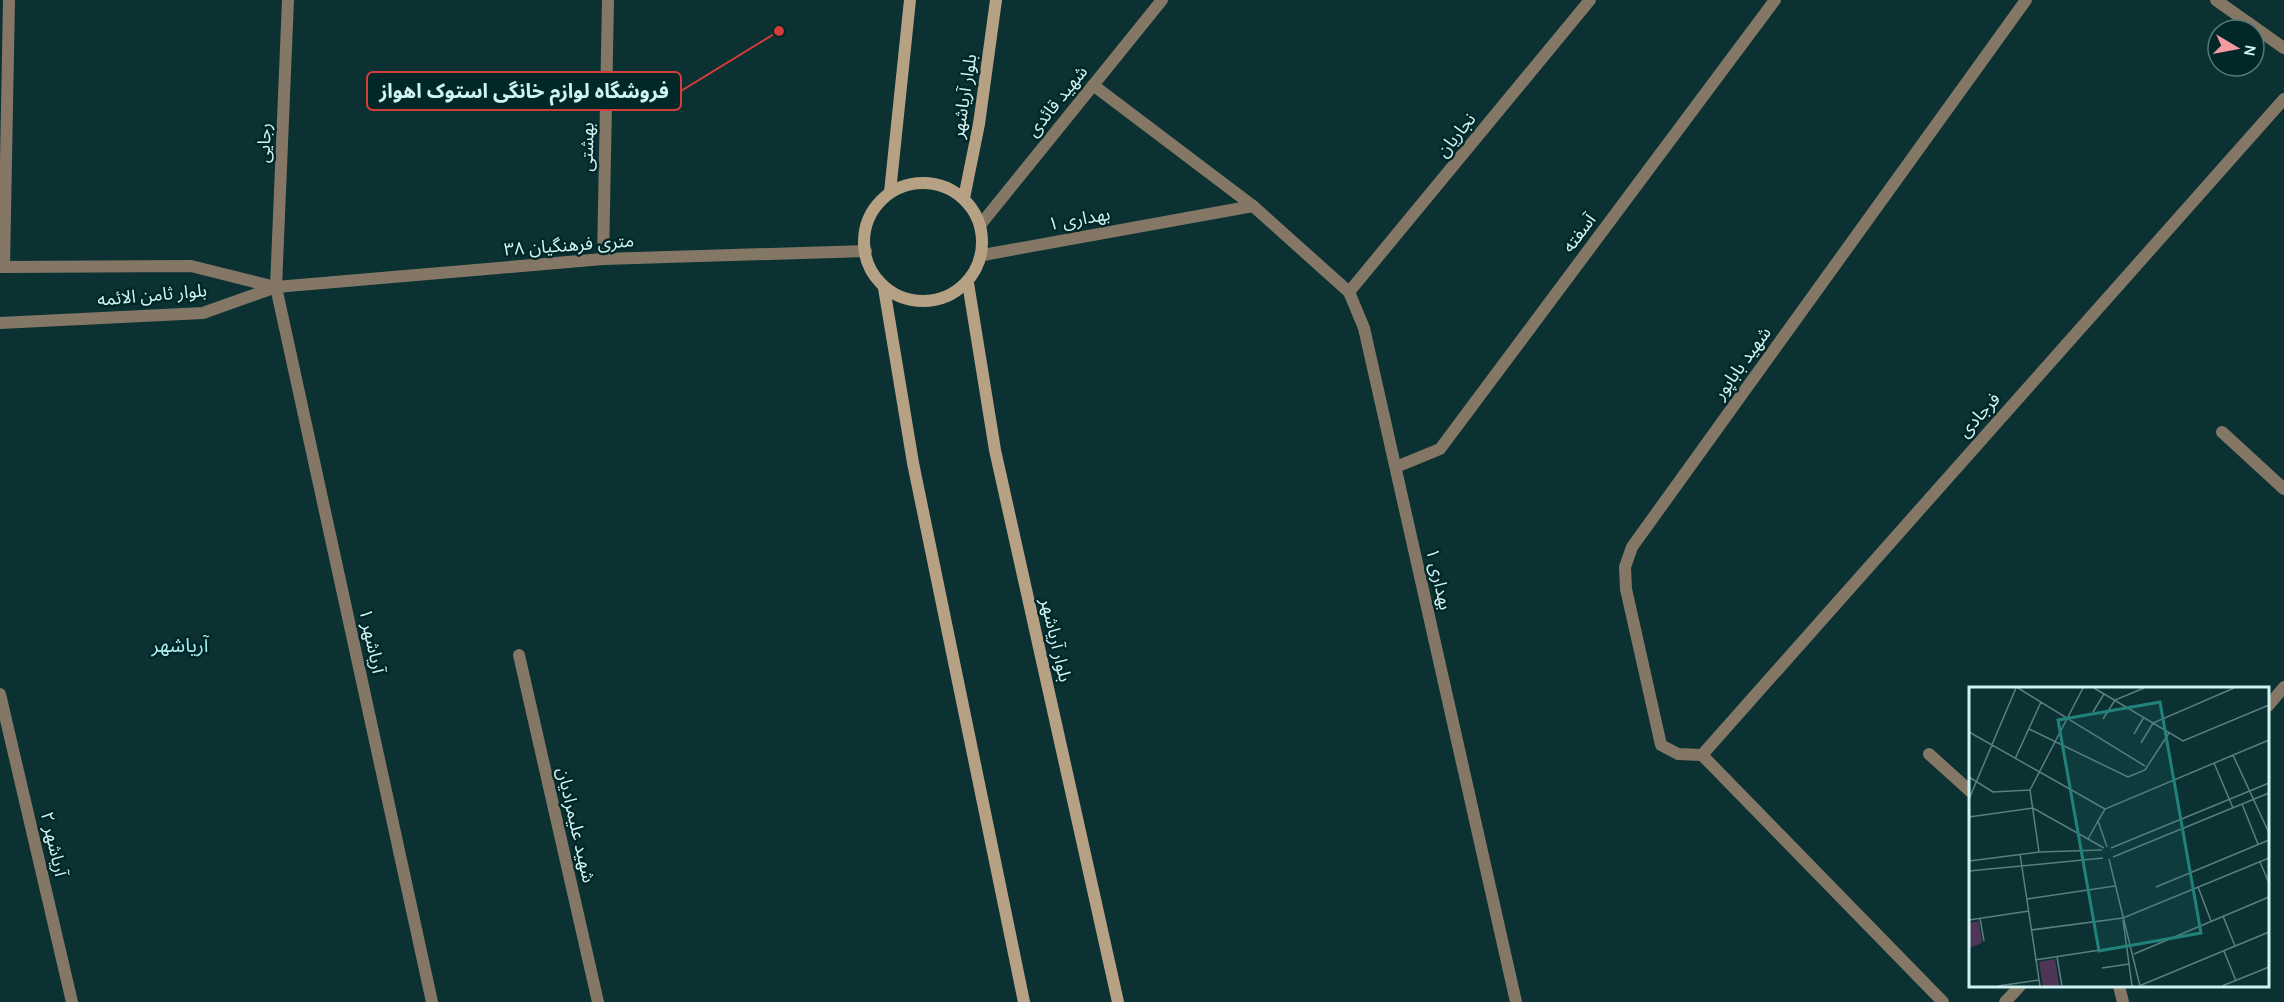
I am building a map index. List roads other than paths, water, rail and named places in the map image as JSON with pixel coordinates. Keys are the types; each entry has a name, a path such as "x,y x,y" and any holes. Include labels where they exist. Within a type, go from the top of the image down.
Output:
{"street":[{"path":"2,267 9,0"},
{"name":"رجایی","path":"276,287 288,0"},
{"name":"بهشتی","path":"603,259 608,0"},
{"path":"890,192 910,0"},
{"name":"بلوار آریاشهر","path":"964,198 980,124 996,0"},
{"name":"شهید قائدی","path":"981,224 1162,0"},
{"name":"نجاریان","path":"1349,292 1590,0"},
{"name":"آسفته","path":"1395,467 1440,449 1775,0"},
{"name":"شهید باباپور","path":"1702,755 1678,754 1661,745 1626,589 1625,567 1632,547 2026,0"},
{"path":"2216,0 2284,48"},
{"name":"بهداری ۱","path":"1094,85 1253,206 1349,292 1364,328 1516,1002"},
{"name":"فرجادی","path":"1702,755 2284,99"},
{"path":"884,288 911,302 942,300 968,283 982,255 981,224 964,198 941,185 915,183 890,192 872,212 863,239 868,265 884,288 913,463 1024,1002"},
{"name":"بهداری ۱","path":"982,255 1253,206"},
{"name":"۳۸ متری فرهنگیان","path":"276,287 603,259 866,251"},
{"name":"بلوار ثامن الائمه","path":"2,267 191,266 276,287"},
{"name":"بلوار آریاشهر","path":"968,283 995,450 1118,1002"},
{"name":"بلوار ثامن الائمه","path":"0,323 203,313 276,287"},
{"name":"آریاشهر ۱","path":"276,287 432,1002"},
{"path":"2222,432 2284,489"},
{"name":"شهید علیمرادیان","path":"519,655 598,1002"},
{"path":"2269,705 2284,687"},
{"name":"آریاشهر ۲","path":"0,694 72,1002"},
{"path":"1929,754 1969,788"},
{"path":"1702,755 1943,1002"},
{"path":"2005,1002 2019,987"},
{"path":"2119,987 2123,1002"}],"place":[{"name":"فروشگاه لوازم خانگی استوک اهواز","path":"779,31"}],"district":[{"name":"آریاشهر","path":"180,645"}]}
